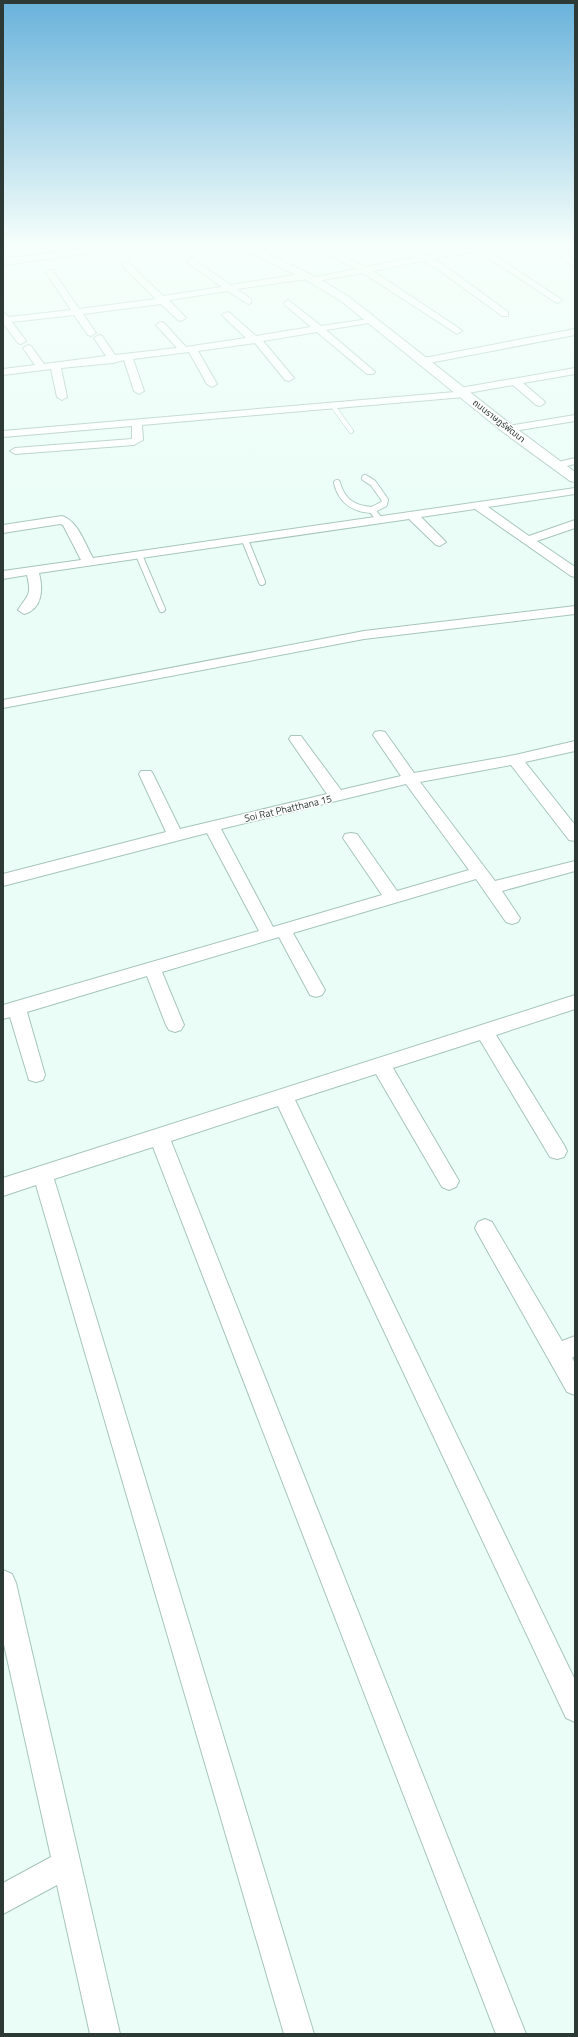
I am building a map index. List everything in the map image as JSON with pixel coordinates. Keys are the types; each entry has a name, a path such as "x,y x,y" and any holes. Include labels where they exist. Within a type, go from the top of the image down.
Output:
{"street":[{"path":"99,341 113,360"},
{"path":"178,341 188,350 212,384"},
{"path":"3,372 113,360 248,341"},
{"path":"256,341 289,378"},
{"path":"334,341 370,372"},
{"name":"ถนนราษฏร์พัฒนา","path":"399,341 508,429 575,478"},
{"path":"424,361 528,341"},
{"path":"28,348 42,368"},
{"path":"128,358 139,390"},
{"path":"56,367 62,397"},
{"path":"3,434 333,406 462,392 514,381 575,371"},
{"path":"514,381 540,403"},
{"path":"508,429 575,418"},
{"path":"16,451 134,442 138,440 139,437 137,423"},
{"path":"558,465 575,461"},
{"path":"3,575 88,561 244,540 376,515 412,515 575,491"},
{"path":"477,506 575,573"},
{"path":"412,515 440,542"},
{"path":"3,529 62,520 68,523 88,561"},
{"path":"528,540 575,524"},
{"path":"24,610 32,603 36,595 32,570"},
{"path":"3,704 364,635 575,610"},
{"path":"380,735 409,779 492,888 512,918"},
{"path":"296,739 337,796"},
{"name":"Soi Rat Phatthana 15","path":"3,880 211,826 409,779 515,760 575,746"},
{"path":"515,760 575,836"},
{"path":"146,774 175,835"},
{"path":"211,826 276,932 316,990"},
{"path":"351,838 393,898"},
{"path":"492,888 575,866"},
{"path":"36,1075 10,1010 480,872"},
{"path":"152,968 175,1026"},
{"path":"3,1187 575,1002"},
{"path":"484,1031 557,1151"},
{"path":"381,1064 449,1182"},
{"path":"283,1096 575,1709"},
{"path":"159,1136 511,2034"},
{"path":"43,1174 299,2034"},
{"path":"485,1228 566,1350 575,1384"},
{"path":"3,1583 105,2034"},
{"path":"3,1899 66,1864"}],"lane":[{"path":"333,406 351,431"},
{"path":"337,483 348,505 376,515 384,504 385,500 373,483 365,478"},
{"path":"244,540 262,582"},
{"path":"139,555 162,608"}]}
